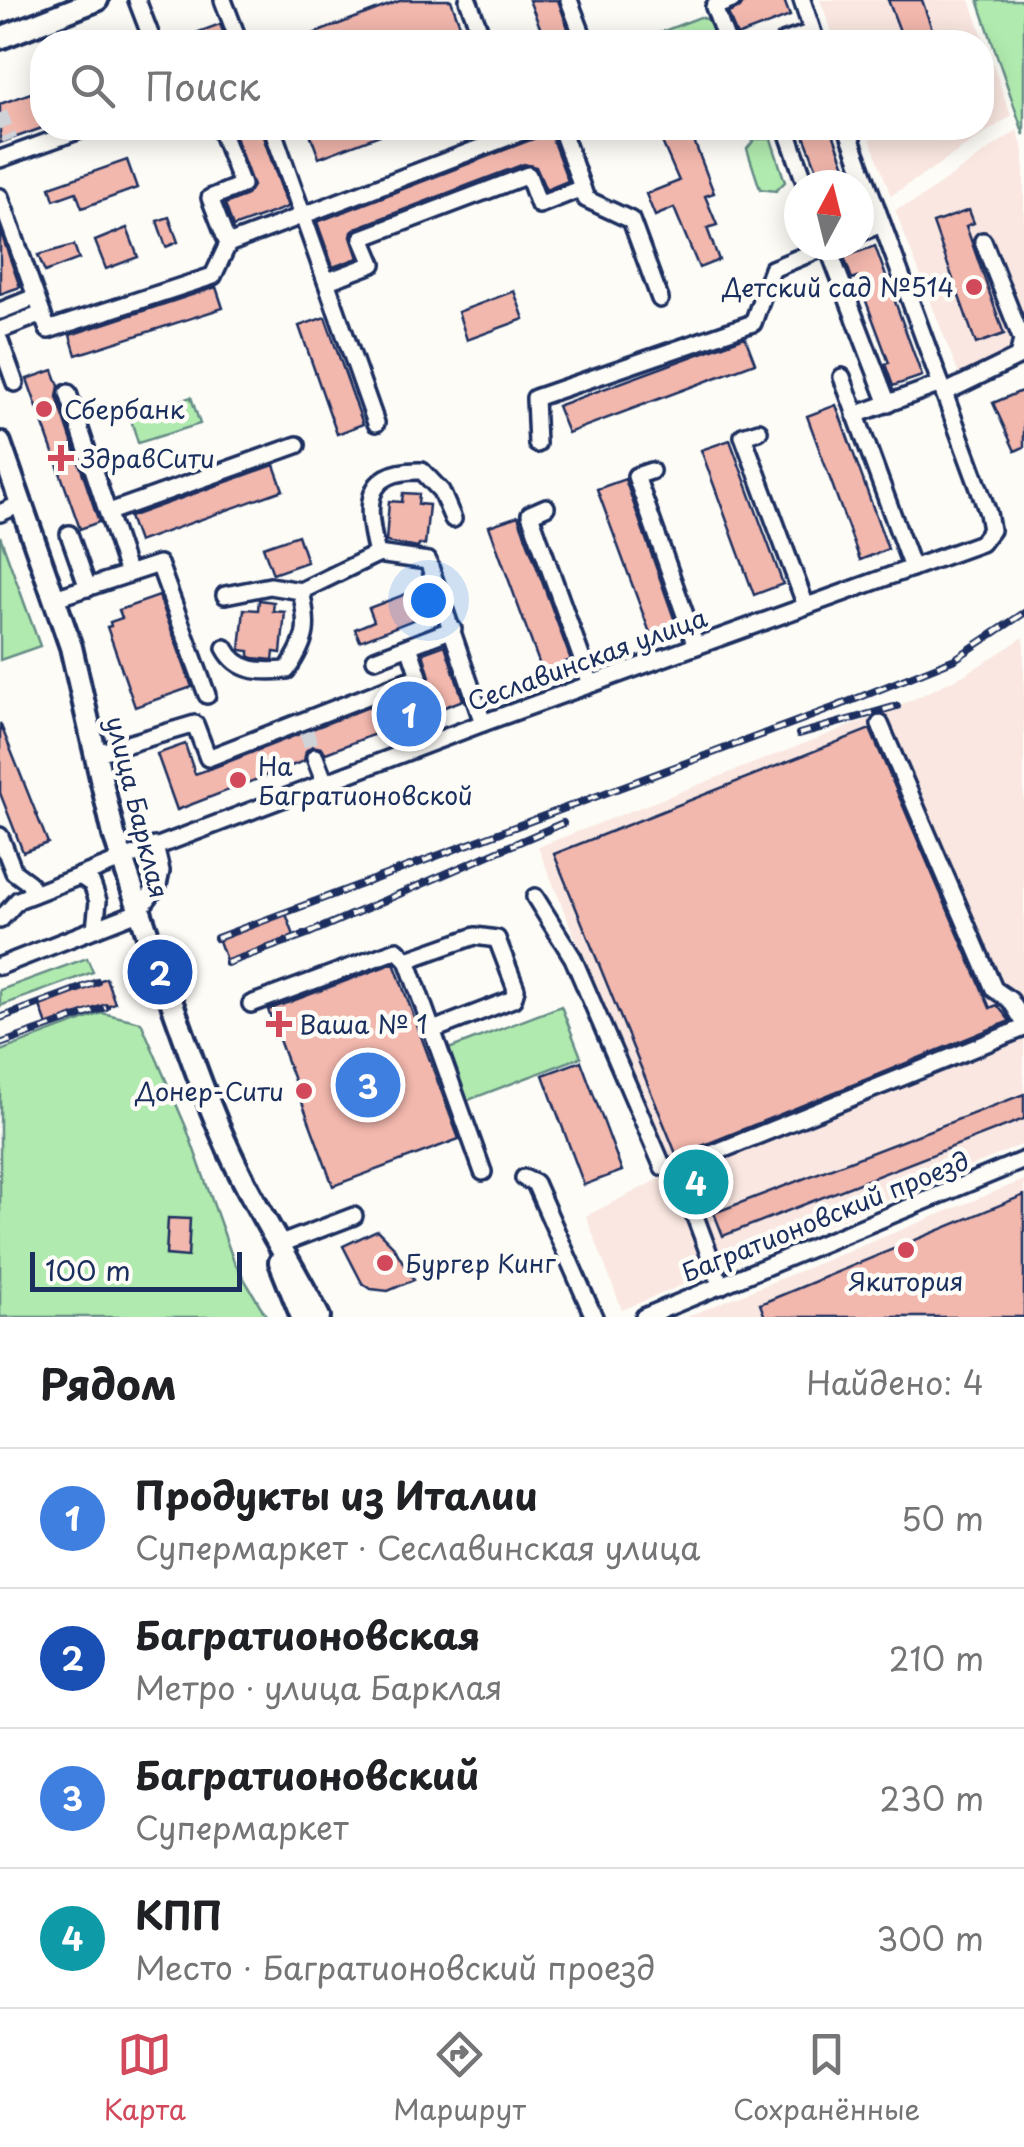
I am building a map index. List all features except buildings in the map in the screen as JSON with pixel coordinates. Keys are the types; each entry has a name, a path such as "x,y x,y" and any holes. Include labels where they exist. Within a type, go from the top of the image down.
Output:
{"main road":[{"path":"0,38 98,0"},
{"name":"улица Барклая","path":"0,443 55,598 121,860 138,912 209,1103 274,1238 319,1317"},
{"name":"улица Барклая","path":"274,1238 302,1317"}],"street":[{"path":"137,0 148,30"},
{"path":"223,0 234,30"},
{"path":"468,0 479,30"},
{"path":"569,0 580,30"},
{"path":"723,30 714,7 732,0"},
{"path":"802,0 812,30"},
{"path":"8,151 45,140"},
{"path":"225,140 242,185 210,198 228,244"},
{"path":"277,140 376,424"},
{"path":"0,197 48,330 213,276 228,244 500,140"},
{"path":"565,140 586,199 631,220 660,298"},
{"path":"790,140 801,170"},
{"path":"851,140 943,388"},
{"path":"328,282 372,264 362,238 528,175 539,206 582,188"},
{"path":"874,227 882,224"},
{"path":"855,414 943,388 1018,357 1022,340 983,241"},
{"path":"538,444 535,398 753,323 772,269 793,260"},
{"path":"834,260 888,404"},
{"path":"0,310 35,297"},
{"path":"0,330 42,314"},
{"path":"0,341 15,384"},
{"path":"842,377 912,568"},
{"name":"Сеславинская улица","path":"3,912 33,894 155,846 981,543 990,530 988,512 943,388"},
{"path":"68,393 128,574"},
{"path":"759,431 743,436 806,606"},
{"path":"109,512 297,445"},
{"path":"378,554 368,516 370,496 384,478 402,470 422,471 441,491 453,519"},
{"path":"651,471 636,476 696,646"},
{"path":"0,512 22,504"},
{"path":"546,507 530,514 591,684"},
{"path":"69,534 88,588"},
{"path":"225,595 270,586 301,590 378,554 428,561 484,724"},
{"path":"55,598 160,564 206,695"},
{"path":"225,648 232,660 256,672 287,670 304,646 307,619 301,590"},
{"path":"375,659 453,629"},
{"path":"97,753 195,724 208,758 304,726 419,676 410,646"},
{"path":"535,898 573,958 663,1167 677,1168 1024,1025 1010,1000 994,989 880,724"},
{"path":"315,757 325,783"},
{"path":"0,836 14,872 29,883 33,894"},
{"path":"0,966 138,912 158,885 161,871 155,846"},
{"path":"80,876 92,884 98,902 95,929"},
{"path":"407,960 475,936 497,939 516,989 513,999 433,1030"},
{"path":"251,1004 397,950 407,960 484,1172"},
{"name":"Багратионовский проезд","path":"644,1317 1024,1160"},
{"path":"677,1168 721,1286"},
{"path":"524,1178 535,1182 549,1209 594,1317"},
{"path":"274,1238 354,1216"}],"shaded area":[{"path":"820,0 970,0 981,30 831,30"},
{"path":"994,68 1011,116 994,127"},
{"name":"Детский сад №514","path":"1017,130 1024,151 1024,365 965,390 895,210 916,201"},
{"path":"870,140 975,140 891,196"},
{"path":"1024,637 1024,1144 622,1310 586,1216 671,1173 538,847 886,712 966,674"},
{"path":"1024,1180 1024,1317 686,1317"}],"green space":[{"path":"978,0 1024,0 1024,135 994,47 994,30 988,30"},
{"path":"700,17 715,22 716,30 666,30"},
{"path":"754,140 771,140 784,183 776,191 760,189 747,149"},
{"path":"191,397 200,424 138,443 130,416"},
{"path":"0,536 40,646 0,660"},
{"path":"87,958 93,972 0,1006 0,990"},
{"path":"561,1006 581,1057 466,1101 446,1050"},
{"path":"102,1013 141,1022 186,1127 234,1262 267,1317 0,1317 0,1051"}],"tunnel":[{"path":"0,113 10,140"},
{"path":"306,731 315,757"}],"railway":[{"path":"217,938 955,659 1024,613"},
{"path":"799,734 897,706"},
{"path":"227,963 307,934 563,823"},
{"path":"0,1018 97,982"},
{"path":"0,1044 106,1007"}],"place":[{"name":"Детский сад №514","path":"974,287"},
{"name":"Сбербанк","path":"44,409"},
{"name":"ЗдравСити","path":"61,458"},
{"name":"Продукты из Италии","path":"409,714"},
{"name":"На Багратионовской","path":"238,780"},
{"name":"Багратионовская","path":"160,972"},
{"name":"Ваша № 1","path":"279,1024"},
{"name":"Багратионовский","path":"368,1085"},
{"name":"Донер-Сити","path":"304,1091"},
{"name":"КПП","path":"696,1182"},
{"name":"Якитория","path":"906,1250"},
{"name":"Бургер Кинг","path":"385,1263"}]}
